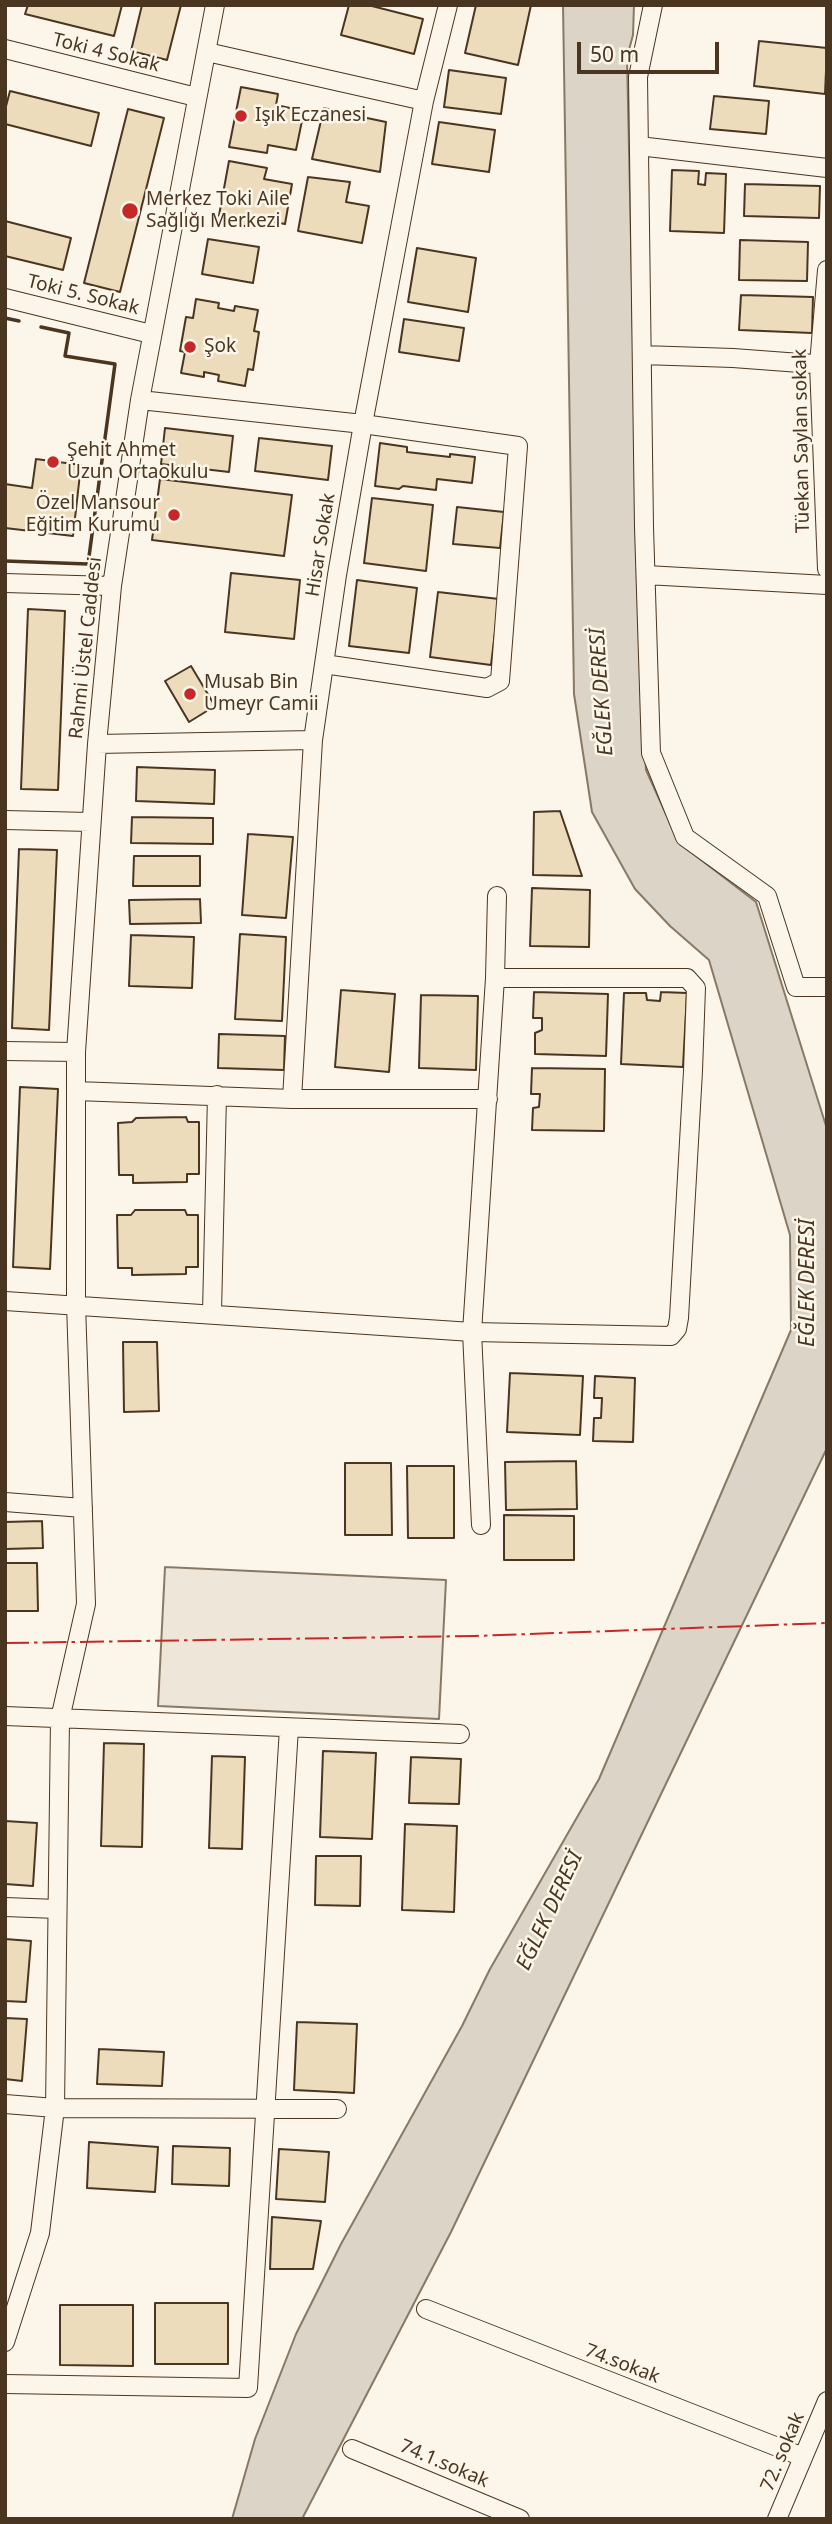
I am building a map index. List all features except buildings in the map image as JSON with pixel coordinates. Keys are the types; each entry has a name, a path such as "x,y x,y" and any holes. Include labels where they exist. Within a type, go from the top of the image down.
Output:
{"street":[{"name":"Rahmi Üstel Caddesi","path":"5,2342 12,2297 40,2233 55,2108 60,1720 86,1604 76,1304 76,1052 90,821 113,586 139,400 215,5"},
{"name":"Hisar Sokak","path":"292,1099 313,740 363,424 424,101 448,5"},
{"path":"653,5 638,77 651,753 685,837 767,896 796,987 827,987"},
{"name":"Toki 4 Sokak","path":"5,49 196,97"},
{"path":"207,52 424,101"},
{"path":"639,146 827,169"},
{"name":"Tüekan Saylan sokak","path":"827,270 823,365 827,569"},
{"name":"Toki 5. Sokak","path":"5,298 151,334"},
{"path":"642,355 823,365"},
{"path":"139,400 363,424 518,446 500,681 487,688 324,664"},
{"path":"646,575 827,585"},
{"path":"5,583 113,586"},
{"path":"97,744 313,740"},
{"path":"5,820 90,821"},
{"path":"481,1525 472,1332 495,978 497,896"},
{"path":"5,1301 472,1332 671,1336 677,1329 679,1318 696,988 687,978 495,978"},
{"path":"5,1051 76,1052"},
{"path":"76,1091 292,1099 488,1099"},
{"path":"212,1313 217,1095"},
{"path":"5,1502 83,1507"},
{"path":"5,1716 460,1734"},
{"path":"5,2384 248,2388 289,1728"},
{"path":"5,1907 57,1909"},
{"path":"5,2104 55,2108 337,2109"},
{"name":"74.sokak","path":"426,2309 803,2457"},
{"name":"72. sokak","path":"777,2519 827,2401"},
{"name":"74.1.sokak","path":"352,2449 520,2519"}],"shaded area":[{"path":"165,1567 446,1580 439,1719 158,1706"}],"water":[{"name":"EĞLEK DERESİ","path":"563,5 634,5 633,35 627,57 640,657 646,770 679,843 756,902 827,1129 827,1448 451,2232 302,2519 232,2519 255,2439 296,2334 341,2244 462,2026 490,1969 599,1779 791,1330 790,1235 709,960 670,926 635,889 592,812 574,694"}],"wall":[{"path":"5,318 19,321"},
{"path":"5,561 88,564 115,364 65,356 69,333 41,327"}],"power":[{"path":"5,1643 475,1636 827,1623"}],"place":[{"name":"Işık Eczanesi","path":"241,116"},
{"name":"Merkez Toki Aile Sağlığı Merkezi","path":"130,211"},
{"name":"Şok","path":"190,347"},
{"name":"Şehit Ahmet Uzun Ortaokulu","path":"53,462"},
{"name":"Özel Mansour Eğitim Kurumu","path":"174,515"},
{"name":"Musab Bin Umeyr Camii","path":"190,694"}]}
